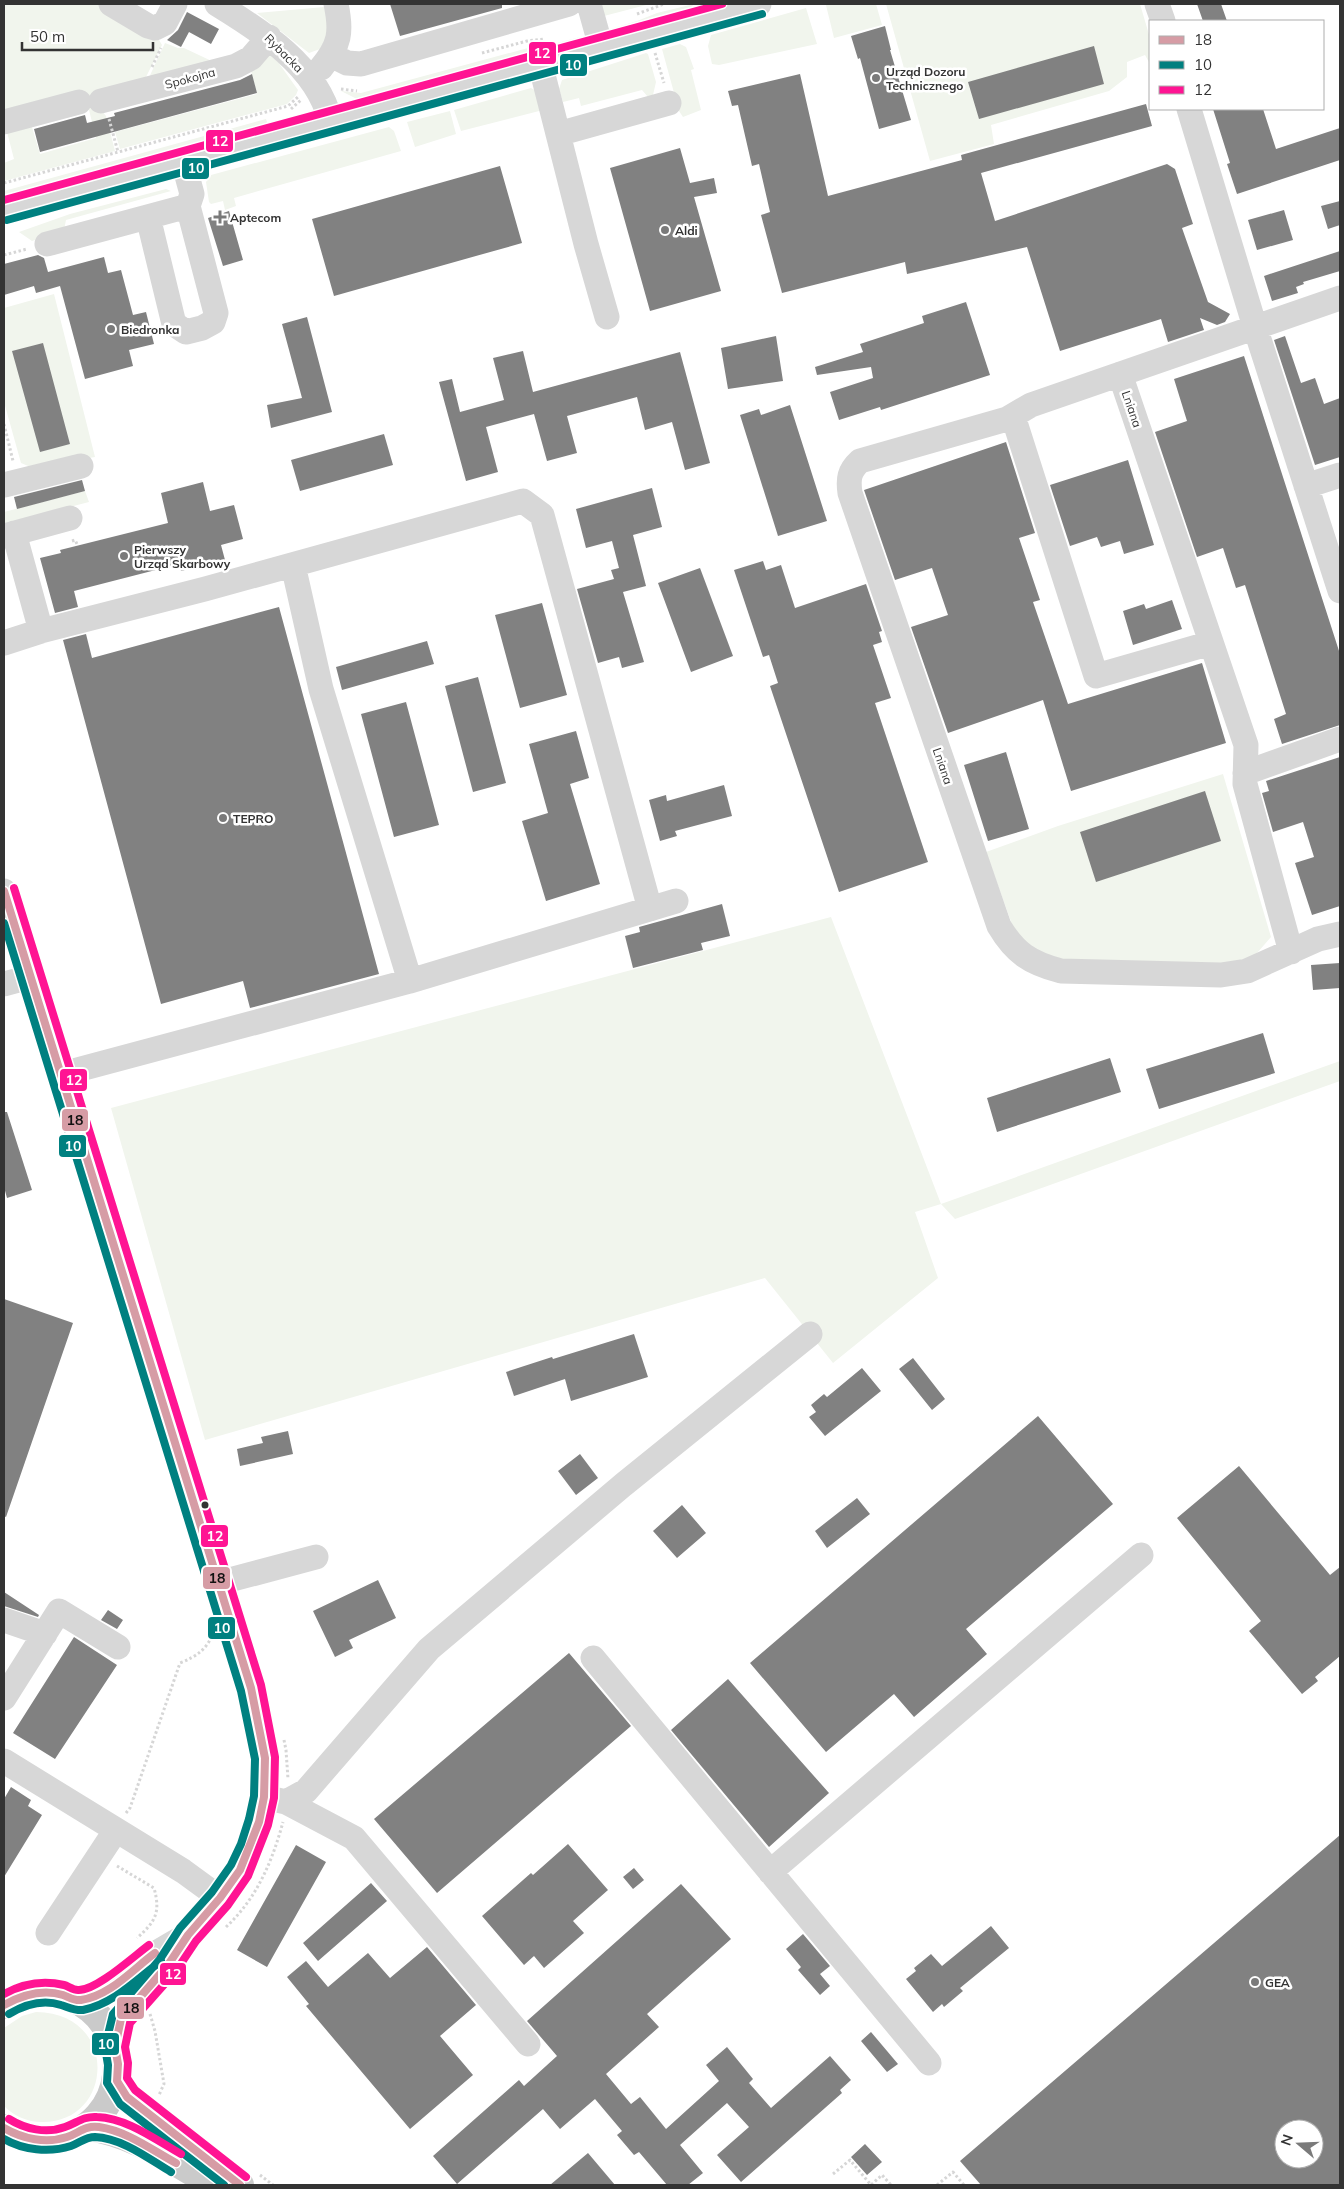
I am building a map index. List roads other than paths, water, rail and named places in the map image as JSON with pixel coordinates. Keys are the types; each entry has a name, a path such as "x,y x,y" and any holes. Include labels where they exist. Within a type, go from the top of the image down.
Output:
{"main road":[{"path":"4,2005 29,1994 46,1993 62,1995 78,2001 94,2012 107,2028 115,2047 118,2064 117,2081 106,2106 87,2127 67,2137 45,2140 23,2137 4,2129"},
{"path":"117,2081 127,2097 240,2185"},
{"path":"87,2127 108,2129 131,2138 215,2185"}],"street":[{"path":"111,4 148,26 155,28 164,23 175,4"},
{"name":"Rybacka","path":"217,4 269,37 291,57 306,86 321,95 330,120"},
{"path":"306,86 338,44 340,30 336,4"},
{"path":"331,55 347,63 361,64 569,4"},
{"path":"589,4 601,47"},
{"path":"4,210 601,47 643,20 759,4"},
{"path":"1157,4 1162,20"},
{"name":"Spokojna","path":"4,122 236,66 251,58 269,37"},
{"path":"540,63 607,317"},
{"path":"558,134 669,103"},
{"path":"1189,110 1255,327 1340,591"},
{"path":"148,217 174,324 186,332 202,328 213,322 216,312 188,206 192,194 183,161"},
{"path":"47,244 188,206"},
{"name":"Lniana","path":"1340,298 1031,404 1013,416 998,422 860,461 852,469 848,479 853,502 999,926 1008,941 1025,958 1041,966 1061,971 1221,975 1247,971 1318,939 1340,934"},
{"name":"Lniana","path":"1120,374 1246,745 1245,784 1291,952"},
{"path":"1013,416 1096,676 1211,643"},
{"path":"8,483 81,466"},
{"path":"1306,486 1340,475"},
{"path":"4,643 41,631 293,565 523,501 542,515 650,909"},
{"path":"41,631 9,534 70,518"},
{"path":"293,565 321,689 410,981"},
{"path":"1245,773 1340,739"},
{"path":"4,892 62,1074 218,1583 257,1714 264,1758 275,1799 240,1870 220,1898 188,1935 168,1966 121,2019 115,2047"},
{"path":"62,1074 410,981 676,901"},
{"path":"4,984 30,977"},
{"path":"275,1799 306,1791 429,1649 623,1485 810,1334"},
{"path":"770,1872 1141,1555"},
{"path":"218,1583 316,1557"},
{"path":"4,1698 59,1611 118,1647"},
{"path":"4,1620 45,1634"},
{"path":"592,1658 929,2063"},
{"path":"4,1761 183,1872 220,1898"},
{"path":"275,1799 354,1838 528,2044"},
{"path":"48,1933 116,1830"},
{"path":"78,2001 96,1996 158,1951 188,1935"}],"place":[{"name":"Urząd Dozoru Technicznego","path":"876,78"},
{"name":"Aptecom","path":"220,217"},
{"name":"Aldi","path":"665,230"},
{"name":"Biedronka","path":"111,329"},
{"name":"Pierwszy Urząd Skarbowy","path":"124,556"},
{"name":"TEPRO","path":"223,818"},
{"name":"GEA","path":"1255,1982"}]}
